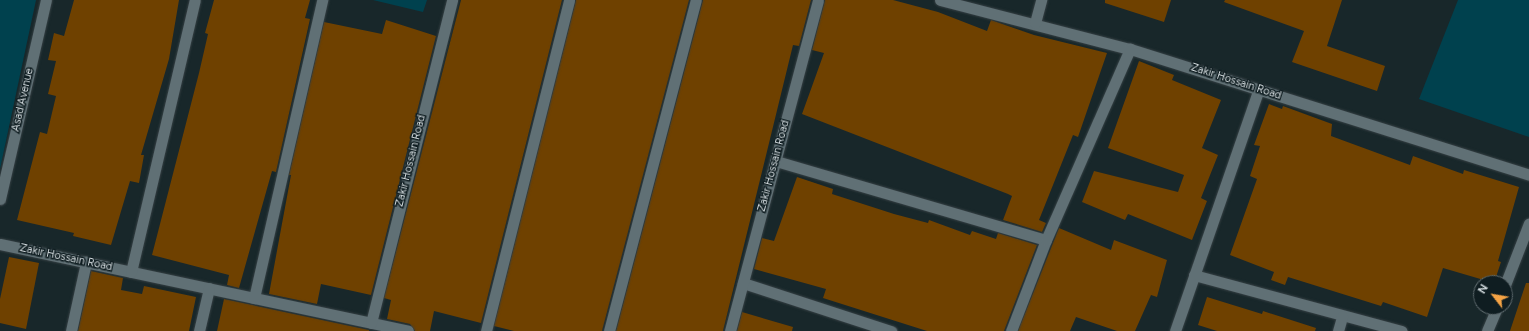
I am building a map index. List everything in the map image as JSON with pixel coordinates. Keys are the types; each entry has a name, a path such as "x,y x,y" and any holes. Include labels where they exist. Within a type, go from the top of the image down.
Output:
{"street":[{"name":"Asad Avenue","path":"0,199 46,0"},
{"path":"131,272 195,0"},
{"path":"254,298 322,0"},
{"name":"Zakir Hossain Road","path":"371,323 452,0"},
{"path":"486,331 569,0"},
{"path":"609,331 696,0"},
{"name":"Zakir Hossain Road","path":"730,331 818,0"},
{"name":"Zakir Hossain Road","path":"940,0 1130,48 1529,175"},
{"path":"1035,23 1041,0"},
{"path":"1011,331 1046,240 1130,48"},
{"path":"1175,331 1259,90"},
{"path":"776,161 1046,240"},
{"path":"1509,275 1529,223"},
{"name":"Zakir Hossain Road","path":"0,244 408,331"},
{"path":"71,331 86,262"},
{"path":"1194,275 1342,317 1402,331"},
{"path":"743,283 891,331"},
{"path":"199,331 209,288"},
{"path":"1487,331 1494,315"},
{"path":"1338,331 1342,317"}],"shaded area":[{"path":"0,0 36,0 0,169"},
{"path":"373,0 427,0 423,12"},
{"path":"1458,0 1529,0 1529,137 1419,99"}],"building":[{"path":"74,0 179,0 169,59 141,155 144,155 139,183 130,181 111,245 73,236 74,233 17,220 40,132 47,134 56,96 48,94 56,61 48,60 54,33 64,36"},
{"path":"214,0 310,0 305,18 310,19 276,172 272,171 239,288 227,285 229,275 152,255 199,73 208,34 205,33"},
{"path":"461,0 562,0 481,323 434,311 430,331 415,331 410,324 387,319 391,300 384,298"},
{"path":"576,0 689,0 602,331 514,331 494,326"},
{"path":"703,0 811,0 799,46 793,45 723,331 616,331"},
{"path":"825,0 893,0 938,12 987,31 991,20 1034,35 1107,53 1078,137 1073,135 1039,220 1046,223 1042,232 1003,220 1012,196 1008,194 802,114 824,53 812,50"},
{"path":"1105,0 1171,0 1164,22 1105,3"},
{"path":"1225,0 1342,0 1327,46 1385,66 1377,91 1292,62 1304,31 1224,2"},
{"path":"386,20 436,36 371,295 321,284 317,304 269,294 291,175 289,175 324,22 382,34"},
{"path":"1139,61 1174,75 1172,80 1221,100 1202,148 1218,155 1201,198 1207,201 1192,240 1128,214 1125,220 1082,202 1094,171 1178,192 1184,175 1108,148"},
{"path":"1269,104 1282,109 1283,106 1332,124 1331,136 1410,165 1413,156 1463,174 1464,170 1519,187 1498,261 1501,262 1497,275 1473,275 1473,277 1443,268 1427,317 1383,302 1381,306 1288,277 1285,285 1271,280 1274,272 1230,255 1257,179 1250,176 1260,146 1254,145"},
{"path":"797,177 833,189 832,194 894,214 928,223 929,220 970,235 972,231 996,239 998,233 1037,245 1004,331 927,331 823,298 826,289 754,269 762,238 774,241"},
{"path":"1059,228 1111,250 1114,240 1167,260 1157,297 1151,295 1135,331 1117,331 1076,317 1070,331 1018,331"},
{"path":"9,257 39,263 26,329 0,323 0,299"},
{"path":"91,271 123,278 121,290 142,294 144,286 196,297 189,331 78,331"},
{"path":"1526,283 1529,283 1529,331 1510,331"},
{"path":"1207,297 1262,314 1263,311 1316,328 1315,331 1217,331 1198,325"},
{"path":"224,299 369,330 369,331 217,331"},
{"path":"742,312 793,327 792,331 737,331"}]}
